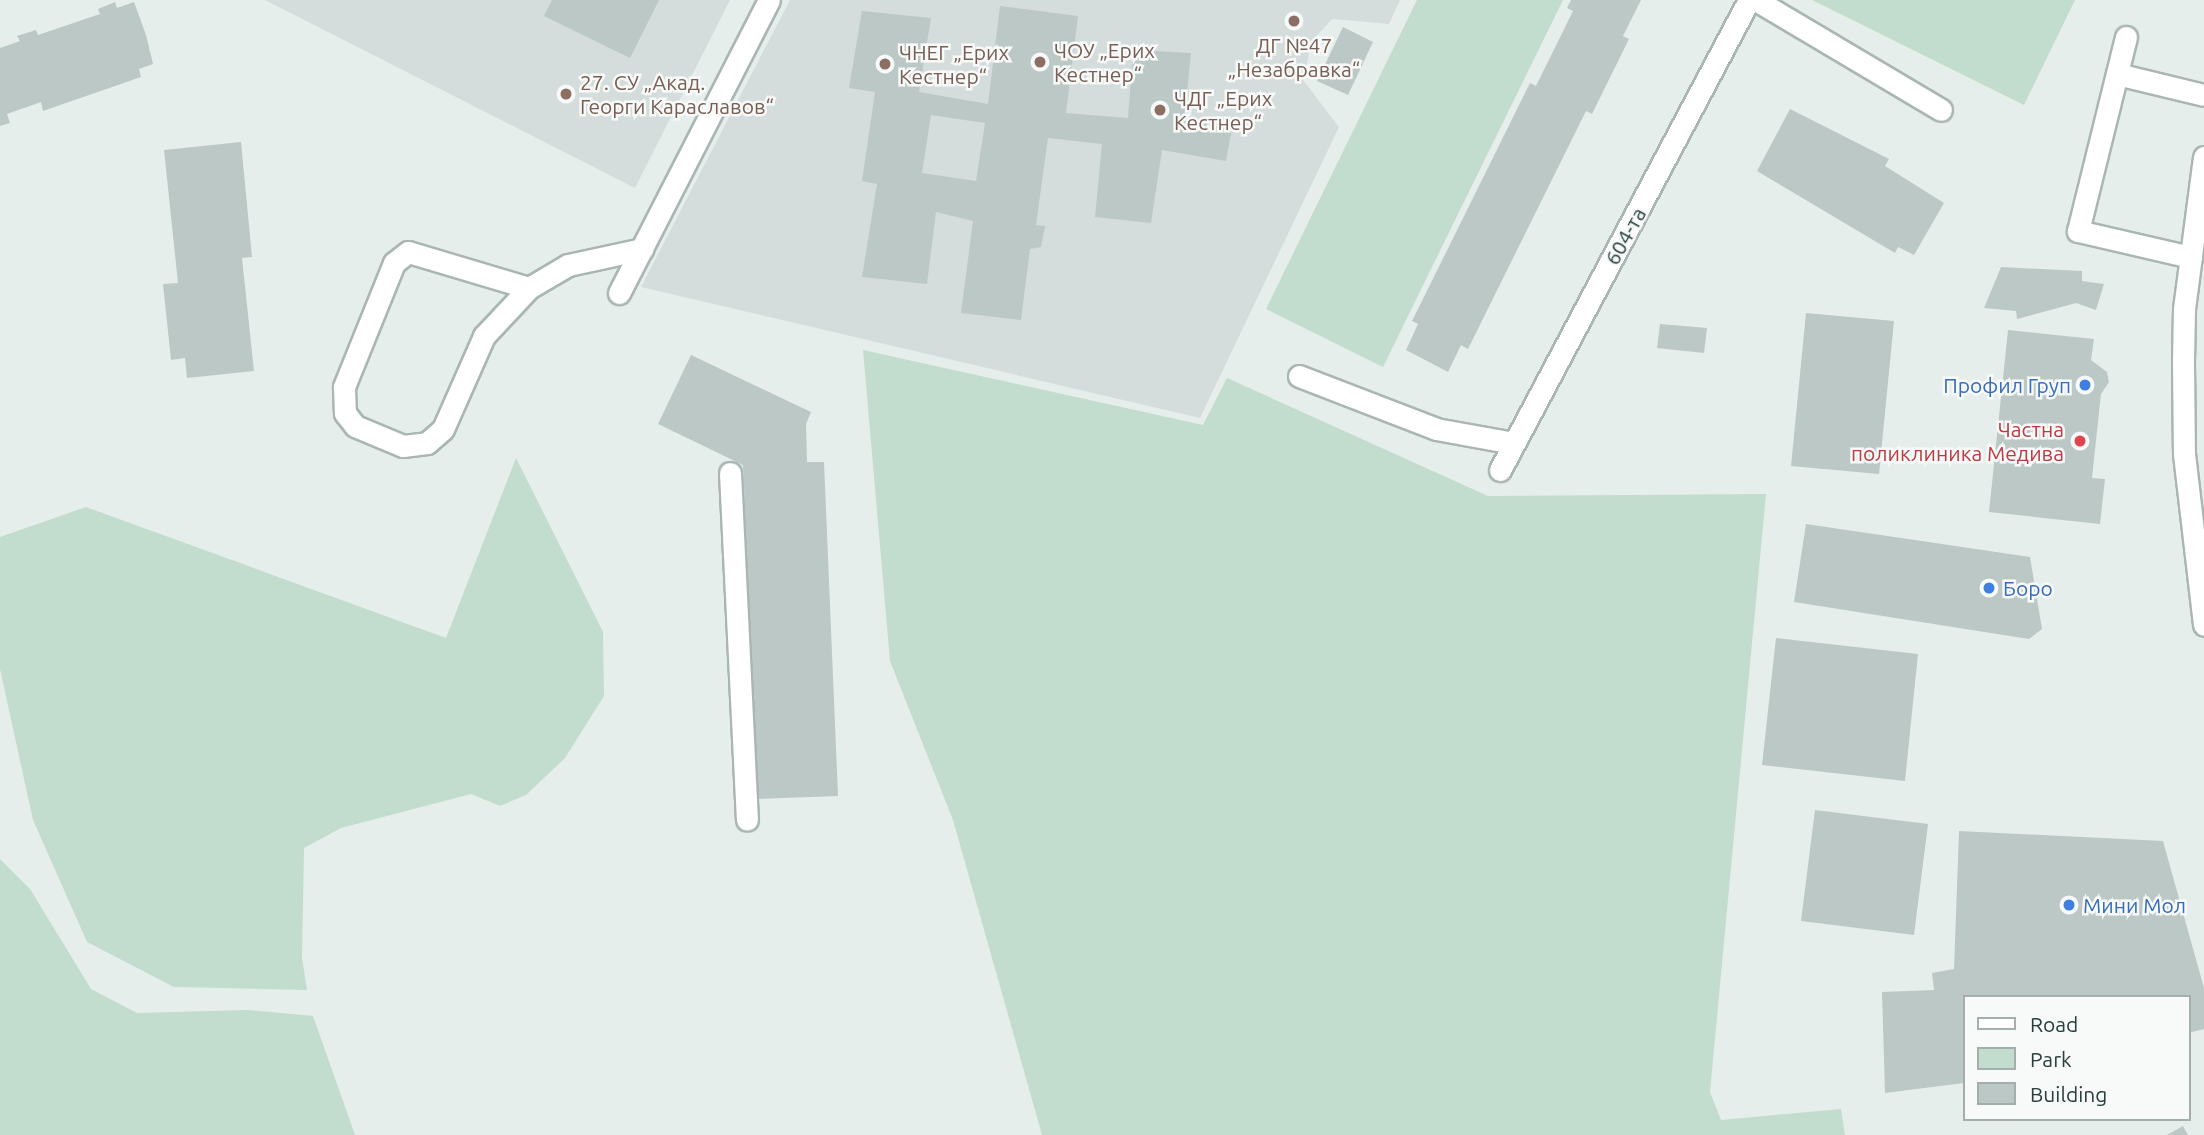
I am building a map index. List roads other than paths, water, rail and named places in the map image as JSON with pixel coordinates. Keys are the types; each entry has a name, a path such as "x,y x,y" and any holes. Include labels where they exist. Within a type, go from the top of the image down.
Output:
{"street":[{"path":"619,293 768,0"},
{"name":"604-та","path":"1500,470 1749,0"},
{"path":"1756,0 1941,110"},
{"path":"2126,37 2078,231 2191,257"},
{"path":"2117,74 2204,95"},
{"path":"2203,616 2184,454 2184,309 2204,157"},
{"path":"529,288 408,252 394,263 344,387 345,413 355,426 403,446 427,443 443,429 484,336 529,288 568,265 642,249"},
{"path":"1299,376 1436,429 1513,443"},
{"path":"730,473 747,820"}],"place":[{"name":"ДГ №47 „Незабравка“","path":"1294,21"},
{"name":"ЧОУ „Ерих Кестнер“","path":"1040,62"},
{"name":"ЧНЕГ „Ерих Кестнер“","path":"885,64"},
{"name":"27. СУ „Акад. Георги Караславов“","path":"566,94"},
{"name":"ЧДГ „Ерих Кестнер“","path":"1160,110"},
{"name":"Профил Груп","path":"2085,385"},
{"name":"Частна поликлиника Медива","path":"2080,441"},
{"name":"Боро","path":"1989,588"},
{"name":"Мини Мол","path":"2069,905"}]}
